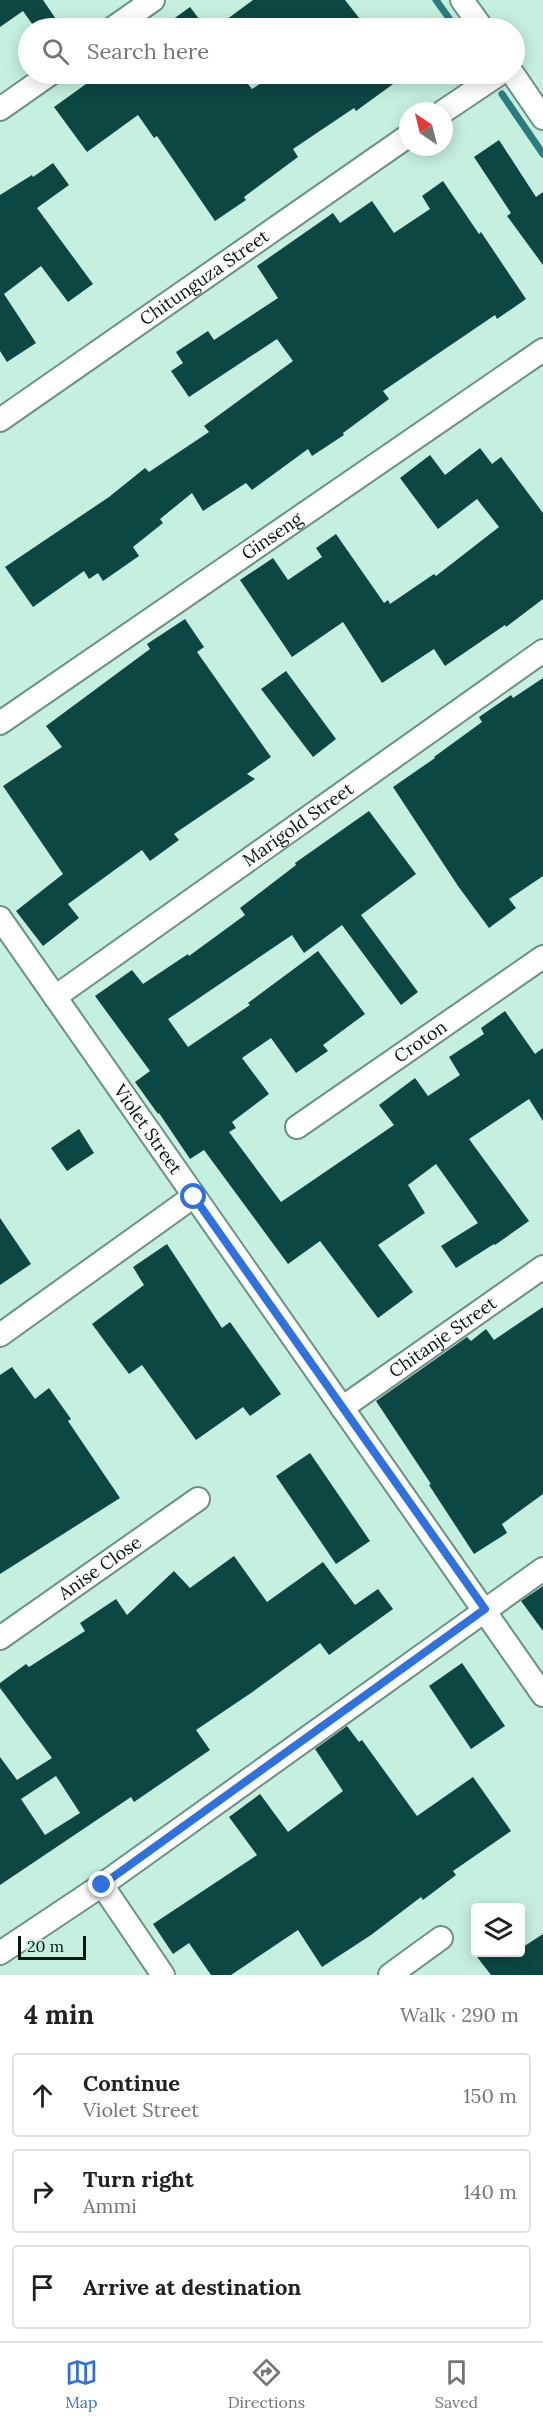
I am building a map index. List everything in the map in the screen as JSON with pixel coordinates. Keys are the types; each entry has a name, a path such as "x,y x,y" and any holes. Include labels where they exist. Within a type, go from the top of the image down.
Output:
{"street":[{"path":"127,18 153,0"},
{"path":"462,0 475,18"},
{"path":"0,109 36,84"},
{"path":"453,105 483,84"},
{"path":"520,84 543,118"},
{"name":"Chitunguza Street","path":"0,420 399,142"},
{"name":"Ginseng","path":"0,723 543,350"},
{"name":"Marigold Street","path":"55,997 543,651"},
{"name":"Violet Street","path":"0,918 543,1695"},
{"name":"Croton","path":"297,1127 543,957"},
{"path":"0,1335 194,1197"},
{"name":"Chitanje Street","path":"342,1408 543,1267"},
{"name":"Anise Close","path":"0,1638 198,1498"},
{"path":"0,1953 102,1885 543,1569"},
{"path":"102,1885 164,1975"},
{"path":"390,1975 441,1938"}],"building":[{"path":"0,0 43,0 55,18 28,18 23,11 0,27"},
{"path":"253,0 345,0 359,18 229,18"},
{"path":"190,7 198,18 175,18"},
{"path":"86,84 248,84 252,89 260,84 393,84 356,111 354,108 293,149 298,157 244,197 246,200 215,221 157,136 154,138 138,115 87,152 54,107"},
{"path":"499,140 536,197 543,192 543,265 507,216 511,213 474,157"},
{"path":"53,163 69,185 37,208 93,284 68,302 41,266 4,294 36,343 7,362 0,351 0,195"},
{"path":"443,181 526,299 497,319 495,315 383,391 389,399 343,433 344,435 312,456 308,449 252,490 246,483 203,511 192,493 160,519 163,523 133,547 139,556 103,581 98,573 89,579 84,571 33,607 5,567 109,497 145,468 149,472 209,432 204,426 293,361 277,339 189,397 171,371 183,363 176,352 208,331 214,340 278,298 257,266 333,213 340,223 372,201 394,233 430,209 422,196"},
{"path":"480,448 492,464 501,457 543,513 543,599 506,627 505,625 445,666 434,649 382,683 343,622 292,657 240,580 273,558 288,580 322,557 316,548 336,534 384,603 388,600 390,604 434,574 436,576 499,527 477,499 438,529 400,478 430,455 445,475"},
{"path":"185,619 204,647 197,652 271,757 247,774 255,779 174,834 179,840 150,861 142,850 68,904 79,918 43,946 16,911 63,874 3,786 62,747 46,726 150,649 147,644"},
{"path":"286,671 336,739 313,757 261,689"},
{"path":"543,678 543,876 509,899 516,908 489,928 458,886 393,787 482,722 479,717 511,695 513,698"},
{"path":"369,811 416,874 361,915 418,992 401,1005 342,925 304,953 292,935 168,1019 188,1047 250,1005 248,1003 318,951 365,1014 323,1045 328,1051 296,1073 271,1038 242,1058 269,1094 232,1122 236,1128 229,1132 281,1202 394,1125 379,1105 415,1078 428,1096 460,1075 449,1057 484,1034 481,1028 505,1011 535,1054 543,1048 543,1121 529,1099 469,1139 529,1221 456,1268 441,1246 478,1223 436,1164 408,1185 425,1213 378,1245 413,1292 378,1318 320,1241 288,1264 204,1150 190,1159 135,1082 150,1071 95,996 132,970 143,984 188,954 189,956 245,915 240,908 296,865 295,863"},
{"path":"79,1129 94,1153 67,1171 51,1148"},
{"path":"0,1218 31,1264 0,1285"},
{"path":"167,1244 222,1328 230,1322 281,1394 250,1416 243,1407 196,1440 142,1365 129,1374 92,1324 144,1285 133,1267"},
{"path":"543,1307 543,1494 502,1524 507,1533 474,1554 376,1401 467,1337 471,1341 486,1329 494,1340"},
{"path":"12,1367 35,1399 49,1388 71,1419 68,1421 120,1498 0,1574 0,1375"},
{"path":"310,1453 370,1541 336,1564 276,1476"},
{"path":"234,1556 267,1602 323,1562 355,1605 378,1589 393,1609 329,1655 320,1643 196,1730 210,1750 134,1802 131,1797 0,1885 0,1757 17,1780 52,1758 0,1688 0,1683 26,1664 29,1667 85,1631 80,1623 116,1599 127,1615 174,1571 190,1588","holes":["56,1776 80,1813 45,1835 21,1799"]},
{"path":"543,1586 543,1631 521,1601"},
{"path":"462,1663 505,1726 471,1749 429,1686"},
{"path":"347,1726 359,1742 362,1740 417,1816 473,1777 511,1831 453,1871 456,1875 423,1900 421,1897 371,1935 322,1967 298,1930 231,1975 211,1975 189,1943 173,1954 153,1924 257,1855 229,1817 260,1794 288,1832 343,1791 315,1749"},
{"path":"543,1934 543,1975 491,1975 477,1957 525,1957 525,1946"}],"waterway":[{"path":"436,0 449,18"},
{"path":"502,94 543,154"}],"route":[{"path":"102,1885 485,1609 194,1197"}]}
